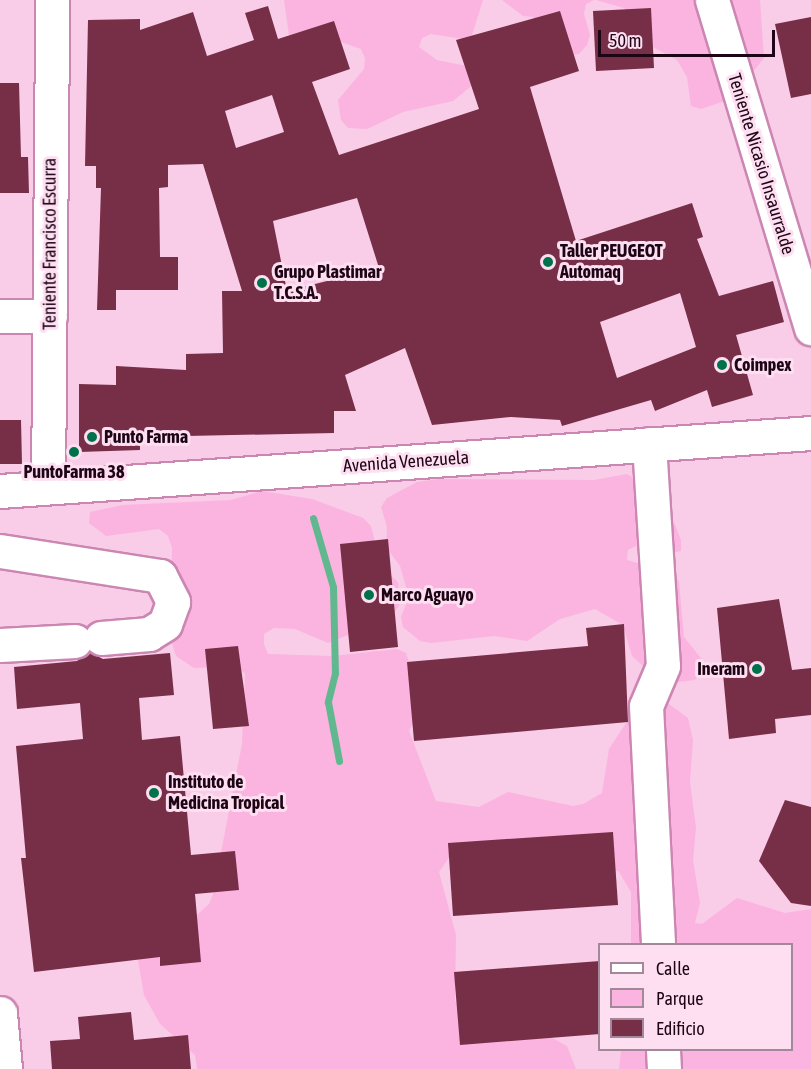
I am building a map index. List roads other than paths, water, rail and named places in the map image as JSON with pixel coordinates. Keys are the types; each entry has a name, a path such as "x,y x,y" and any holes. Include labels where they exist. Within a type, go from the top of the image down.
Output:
{"street":[{"name":"Teniente Francisco Escurra","path":"48,487 52,0"},
{"name":"Teniente Nicasio Insaurralde","path":"712,0 811,328"},
{"path":"0,316 50,316"},
{"name":"Avenida Venezuela","path":"0,491 811,433"},
{"path":"649,444 663,666 646,706 658,943"},
{"path":"0,551 160,576 173,602 165,624 149,634 0,645"},
{"path":"0,1014 5,1069"},
{"path":"663,1051 664,1069"}],"waterway":[{"path":"313,518 333,587 335,673 328,702 339,761"}],"place":[{"name":"Taller PEUGEOT Automaq","path":"548,262"},
{"name":"Grupo Plastimar T.C.S.A.","path":"262,283"},
{"name":"Coimpex","path":"722,365"},
{"name":"Punto Farma","path":"92,437"},
{"name":"PuntoFarma 38","path":"74,452"},
{"name":"Marco Aguayo","path":"369,595"},
{"name":"Ineram","path":"757,669"},
{"name":"Instituto de Medicina Tropical","path":"154,793"}]}
